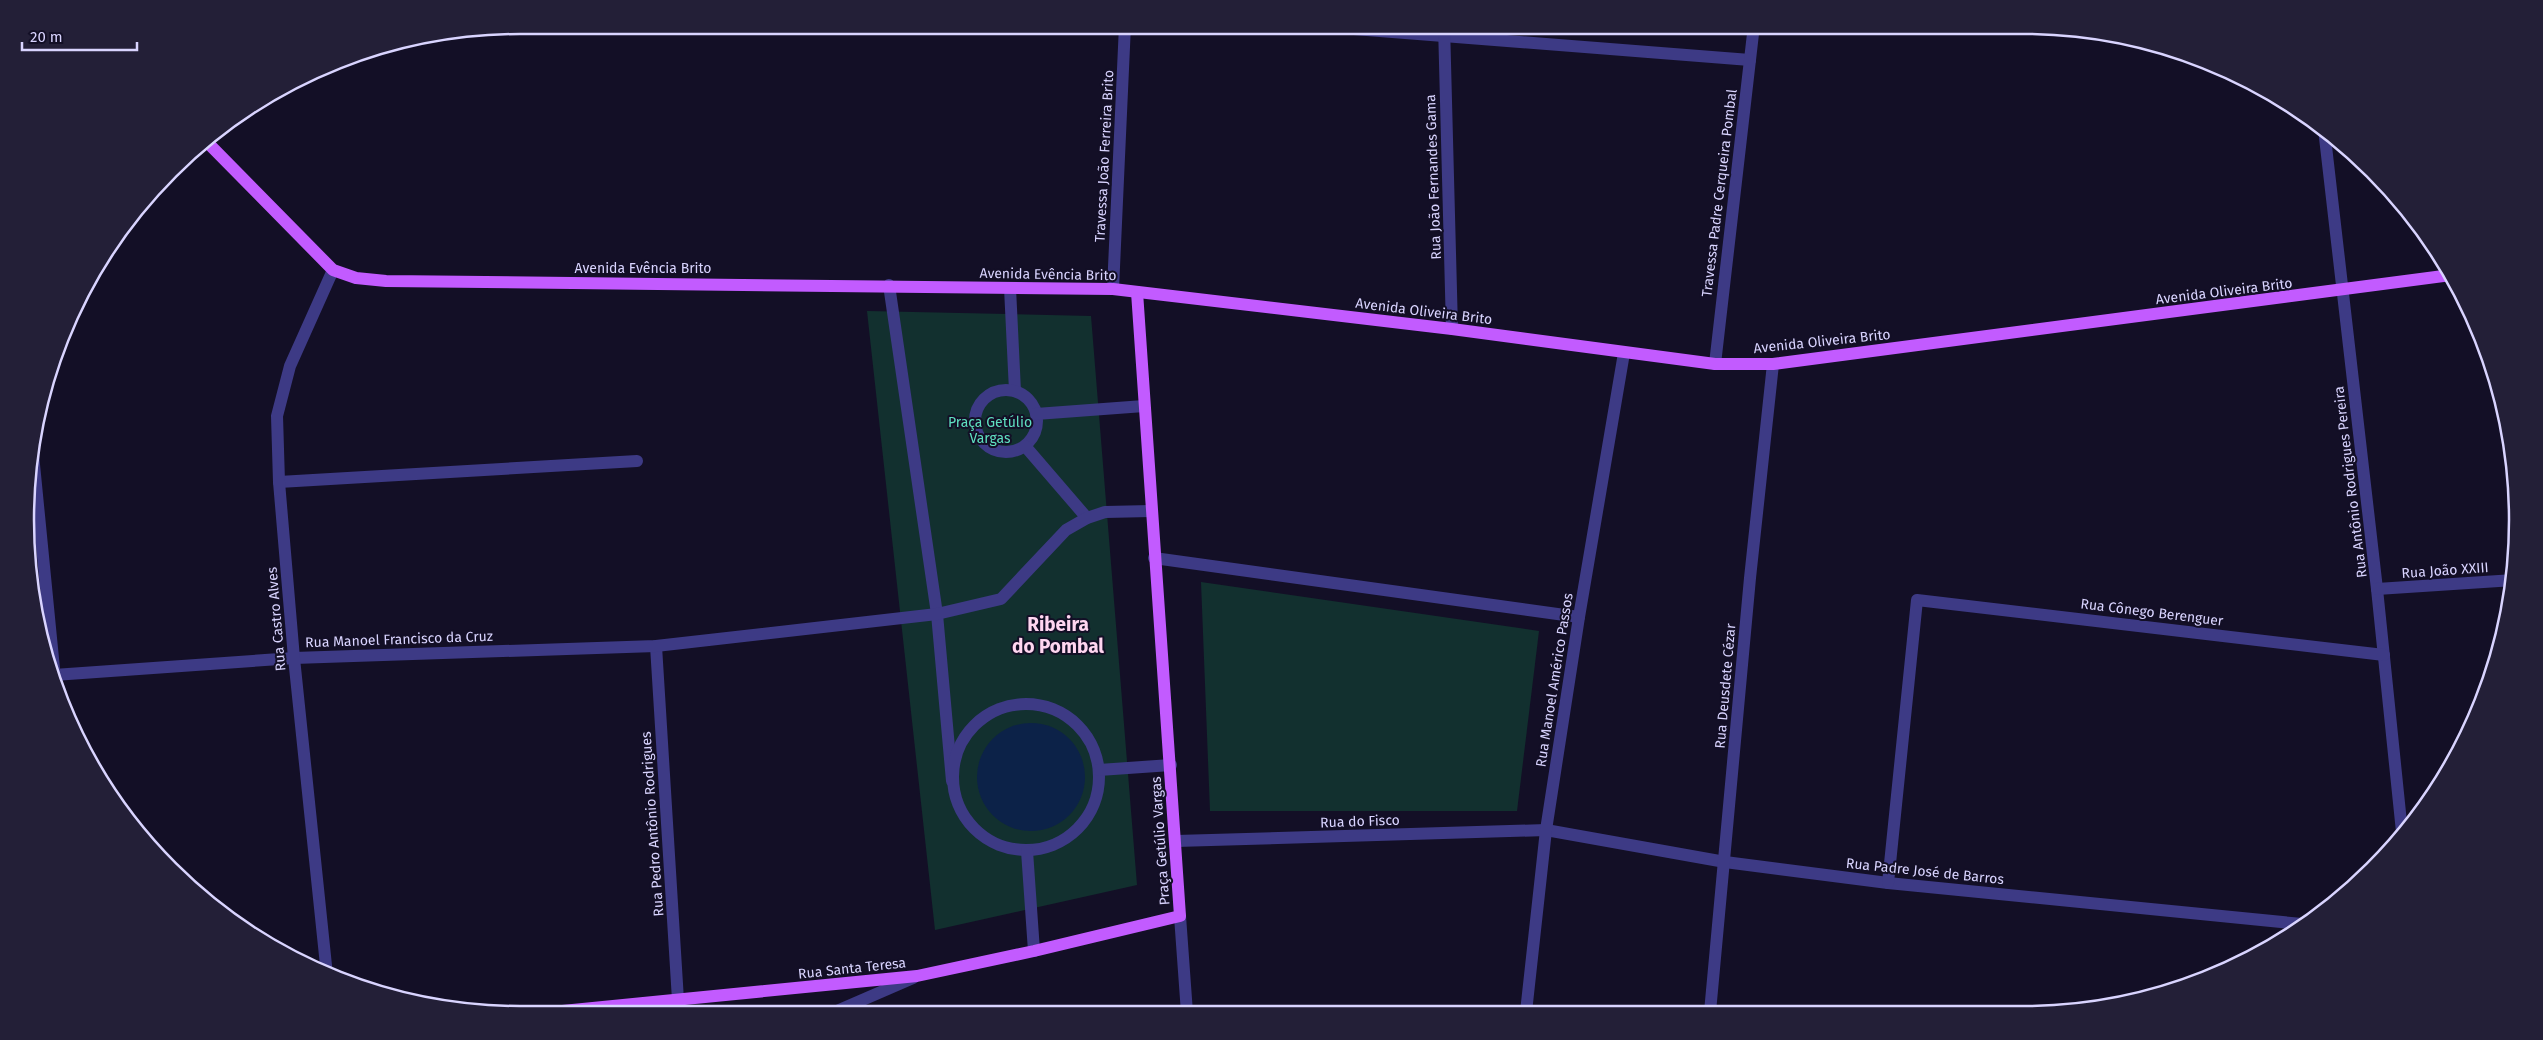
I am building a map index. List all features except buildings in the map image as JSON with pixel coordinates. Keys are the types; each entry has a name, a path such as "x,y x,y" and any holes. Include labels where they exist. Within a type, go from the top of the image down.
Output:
{"main road":[{"name":"Avenida Evência Brito","path":"210,145 333,270 356,278 386,281 889,285 1113,289 1137,292"},
{"name":"Avenida Oliveira Brito","path":"1137,292 1452,329 1715,364 1773,364 2342,291 2443,276"},
{"name":"Praça Getúlio Vargas","path":"1137,292 1180,916"},
{"name":"Rua Santa Teresa","path":"616,1006 917,976 1034,951 1180,916"}],"street":[{"name":"Travessa João Ferreira Brito","path":"1113,289 1125,34"},
{"name":"Rua João Fernandes Gama","path":"1444,34 1452,329"},
{"path":"1476,34 1750,60"},
{"name":"Travessa Padre Cerqueira Pombal","path":"1715,364 1753,34"},
{"name":"Rua Antônio Rodrigues Pereira","path":"2325,139 2377,589 2401,826"},
{"name":"Rua Castro Alves","path":"327,966 294,658 279,482 277,416 290,366 333,270"},
{"path":"889,285 936,614 952,780 957,802 968,823 984,838 1004,848 1027,851 1051,846 1072,835 1088,816 1098,795 1099,770 1094,748 1082,729 1064,715 1043,706 1021,704 998,709 979,721 964,738 955,758 952,780"},
{"path":"1010,288 1015,391"},
{"name":"Rua Manoel Américo Passos","path":"1527,1006 1546,830 1579,617 1624,353"},
{"name":"Rua Deusdete Cézar","path":"1711,1006 1750,578 1773,364"},
{"path":"1004,390 1015,391 1032,404 1036,414 1036,431 1025,446 1005,453 986,445 975,427 978,406 985,398 1004,390"},
{"path":"1036,414 1144,406"},
{"path":"1025,446 1086,518"},
{"path":"279,482 637,461"},
{"path":"36,482 52,651"},
{"path":"656,646 936,614 1001,599 1066,530 1086,518 1105,512 1151,511"},
{"path":"1154,558 1579,617"},
{"name":"Rua João XXIII","path":"2377,589 2505,581"},
{"name":"Rua Cônego Berenguer","path":"1888,883 1917,600 2384,655"},
{"name":"Rua Manoel Francisco da Cruz","path":"60,675 294,658 656,646"},
{"name":"Rua Pedro Antônio Rodrigues","path":"656,646 678,1000"},
{"name":"Praça Getúlio Vargas","path":"1099,770 1171,765"},
{"name":"Rua Padre José de Barros","path":"1546,830 1725,862 1888,883 2294,923"},
{"name":"Rua do Fisco","path":"1176,841 1546,830"},
{"path":"1027,851 1034,951"},
{"path":"1180,916 1186,1006"},
{"path":"848,1006 917,976"}],"green space":[{"name":"Praça Getúlio Vargas","path":"867,311 1091,316 1137,885 935,930"},
{"path":"1201,582 1539,631 1517,811 1210,811"}],"water":[{"path":"1031,723 1052,727 1069,739 1081,756 1085,777 1081,798 1069,815 1052,827 1031,831 1010,827 993,815 981,798 977,777 981,756 993,739 1010,727"}],"district":[{"name":"Ribeira do Pombal","path":"1058,635"}]}
